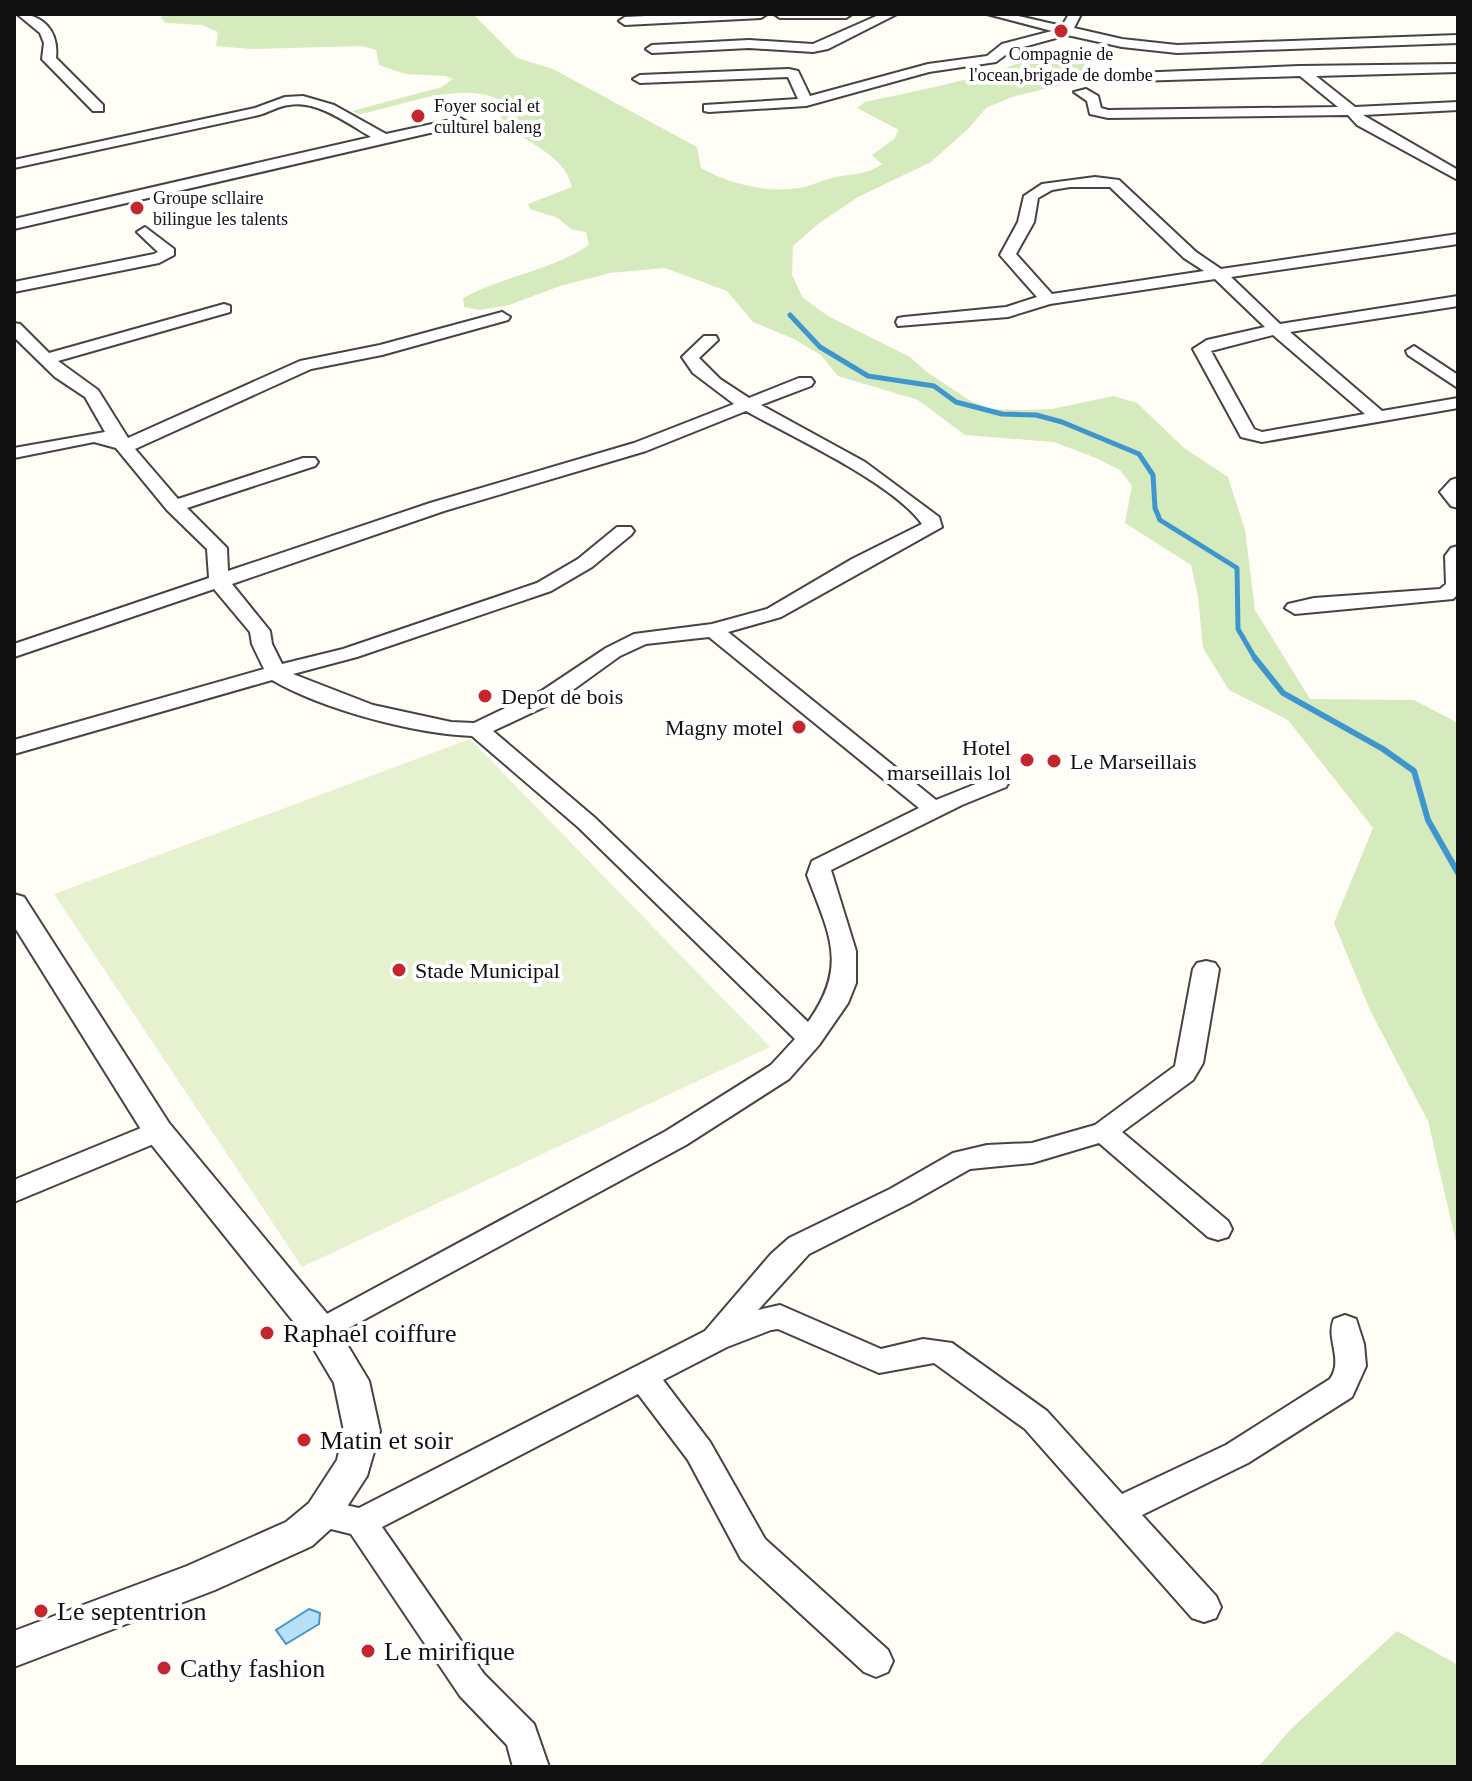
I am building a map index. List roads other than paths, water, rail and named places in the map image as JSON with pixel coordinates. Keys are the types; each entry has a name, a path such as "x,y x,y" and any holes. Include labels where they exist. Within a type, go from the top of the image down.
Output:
{"street":[{"path":"23,14 49,33 52,45 49,59 98,108"},
{"path":"625,21 761,14"},
{"path":"780,14 846,14"},
{"path":"652,49 749,44 813,48 891,14"},
{"path":"993,14 1141,46 1177,49 1458,39"},
{"path":"709,108 806,102 928,68 991,59 1007,47 1066,31 1075,14"},
{"path":"1259,45 1305,73 1335,100 1355,111 1362,122 1458,176"},
{"path":"1136,77 1458,68"},
{"path":"640,79 789,73 793,74 806,102"},
{"path":"1081,92 1093,99 1095,111 1108,114 1355,111 1458,106"},
{"path":"14,164 259,111 294,100 319,103 382,137"},
{"path":"14,224 171,191 382,137 460,122"},
{"path":"1048,299 1008,255 1026,222 1034,191 1074,183 1109,182 1118,186 1190,255 1220,275 1277,330 1379,417"},
{"path":"14,287 159,258 168,252 145,232"},
{"path":"904,322 1008,312 1048,299 1458,239"},
{"path":"1458,301 1277,330 1201,346 1224,395 1247,433 1262,437 1458,403"},
{"path":"49,358 224,309"},
{"path":"14,453 94,437 106,437 126,446 306,365 382,350 502,317"},
{"path":"14,328 49,358 72,385 92,394 99,410 174,506 217,548 219,583 260,631 262,644 276,673 295,684 367,710 451,729 477,730 551,695 613,652 641,638 713,630 774,613 859,563 932,527 932,521 899,491 748,405 712,380 691,361 692,353 710,340"},
{"path":"1414,351 1458,383"},
{"path":"14,651 437,507 625,452 805,382"},
{"path":"174,506 309,462"},
{"path":"1458,484 1451,487 1449,492 1458,502"},
{"path":"14,747 350,653 544,587 585,563 624,531"},
{"path":"1295,608 1446,595 1456,585 1455,556 1458,552"},
{"path":"713,630 935,810"},
{"path":"477,730 586,822 810,1039"},
{"path":"321,1331 676,1138 780,1072 810,1039 840,994 844,947 819,875 820,866 998,782"},
{"path":"14,903 158,1131 321,1331 351,1381 362,1431 354,1465 322,1514 299,1534 201,1578 14,1649"},
{"path":"716,1339 781,1262 799,1246 900,1196 963,1160 987,1155 1032,1153 1104,1132 1184,1073 1190,1063 1206,969"},
{"path":"14,1192 158,1131"},
{"path":"1104,1132 1218,1229"},
{"path":"322,1514 361,1522 716,1339 768,1318 780,1317 879,1361 891,1361 922,1348 941,1352 1036,1420 1204,1607"},
{"path":"1116,1512 1237,1454 1341,1388 1350,1377 1354,1365 1345,1327"},
{"path":"643,1377 699,1451 753,1549 876,1661"},
{"path":"361,1522 472,1685 522,1736 531,1767"}],"water":[{"path":"309,1609 320,1613 319,1624 286,1644 276,1630"}],"waterway":[{"path":"790,315 820,347 868,376 934,386 956,402 1002,414 1036,415 1062,422 1139,454 1153,475 1155,508 1160,520 1237,568 1238,629 1256,660"},
{"path":"1255,658 1283,693 1383,749 1414,771 1428,820 1458,873"}],"place":[{"name":"Compagnie de l'ocean,brigade de dombe","path":"1061,31"},
{"name":"Foyer social et culturel baleng","path":"418,116"},
{"name":"Groupe scllaire bilingue les talents","path":"137,208"},
{"name":"Depot de bois","path":"485,696"},
{"name":"Magny motel","path":"799,727"},
{"name":"Hotel marseillais lol","path":"1027,760"},
{"name":"Le Marseillais","path":"1054,761"},
{"name":"Stade Municipal","path":"399,970"},
{"name":"Raphael coiffure","path":"267,1333"},
{"name":"Matin et soir","path":"304,1440"},
{"name":"Le septentrion","path":"41,1611"},
{"name":"Le mirifique","path":"368,1651"},
{"name":"Cathy fashion","path":"164,1668"}]}
